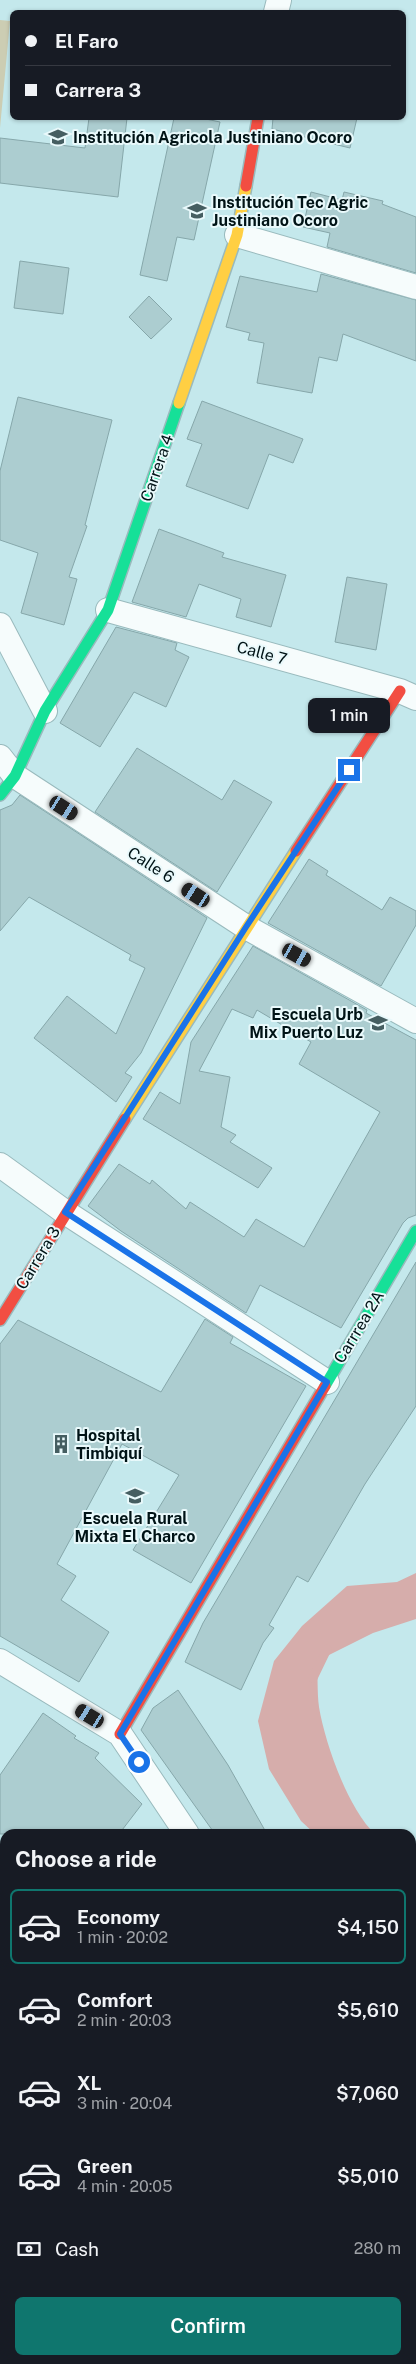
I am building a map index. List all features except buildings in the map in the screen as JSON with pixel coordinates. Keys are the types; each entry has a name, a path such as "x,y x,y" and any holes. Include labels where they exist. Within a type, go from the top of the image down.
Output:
{"street":[{"name":"Carrera 4","path":"0,795 15,776 45,712 108,610 237,234 258,120"},
{"path":"237,234 416,287"},
{"name":"Calle 7","path":"108,610 408,694"},
{"path":"0,625 45,712"},
{"name":"Carrera 3","path":"0,1320 65,1212 246,927 408,694"},
{"name":"Calle 6","path":"0,757 15,776 246,927 416,1021"},
{"path":"0,1165 65,1212 327,1382"},
{"name":"Carrrea 2A","path":"120,1734 416,1231"},
{"path":"0,1661 120,1734 184,1829"}],"green space":[{"path":"0,20 10,21 0,128"}],"shaded area":[{"path":"416,1573 416,1619 373,1633 317,1661 319,1707 326,1739 347,1792 356,1809 370,1829 310,1829 301,1821 269,1769 258,1721 274,1661 302,1626 347,1586 397,1582"}],"waterway":[{"path":"313,1678 327,1649"}],"traffic: fast":[{"path":"0,795 15,776 45,711 108,610 179,403"},
{"path":"325,1386 416,1231"}],"traffic: slow":[{"path":"179,403 237,235 246,186"},
{"path":"125,1119 296,851"}],"traffic: jam":[{"path":"246,186 258,120"},
{"path":"296,851 400,691"},
{"path":"0,1320 125,1119"},
{"path":"120,1734 325,1386"}],"place":[{"name":"Institución Agricola Justiniano Ocoro","path":"58,137"},
{"name":"Institución Tec Agric Justiniano Ocoro","path":"197,211"},
{"name":"Escuela Urb Mix Puerto Luz","path":"378,1023"},
{"name":"Hospital Timbiquí","path":"61,1444"},
{"name":"Escuela Rural Mixta El Charco","path":"135,1496"}],"route":[{"path":"139,1762 120,1734 327,1382 65,1212 246,927 349,770"}]}
